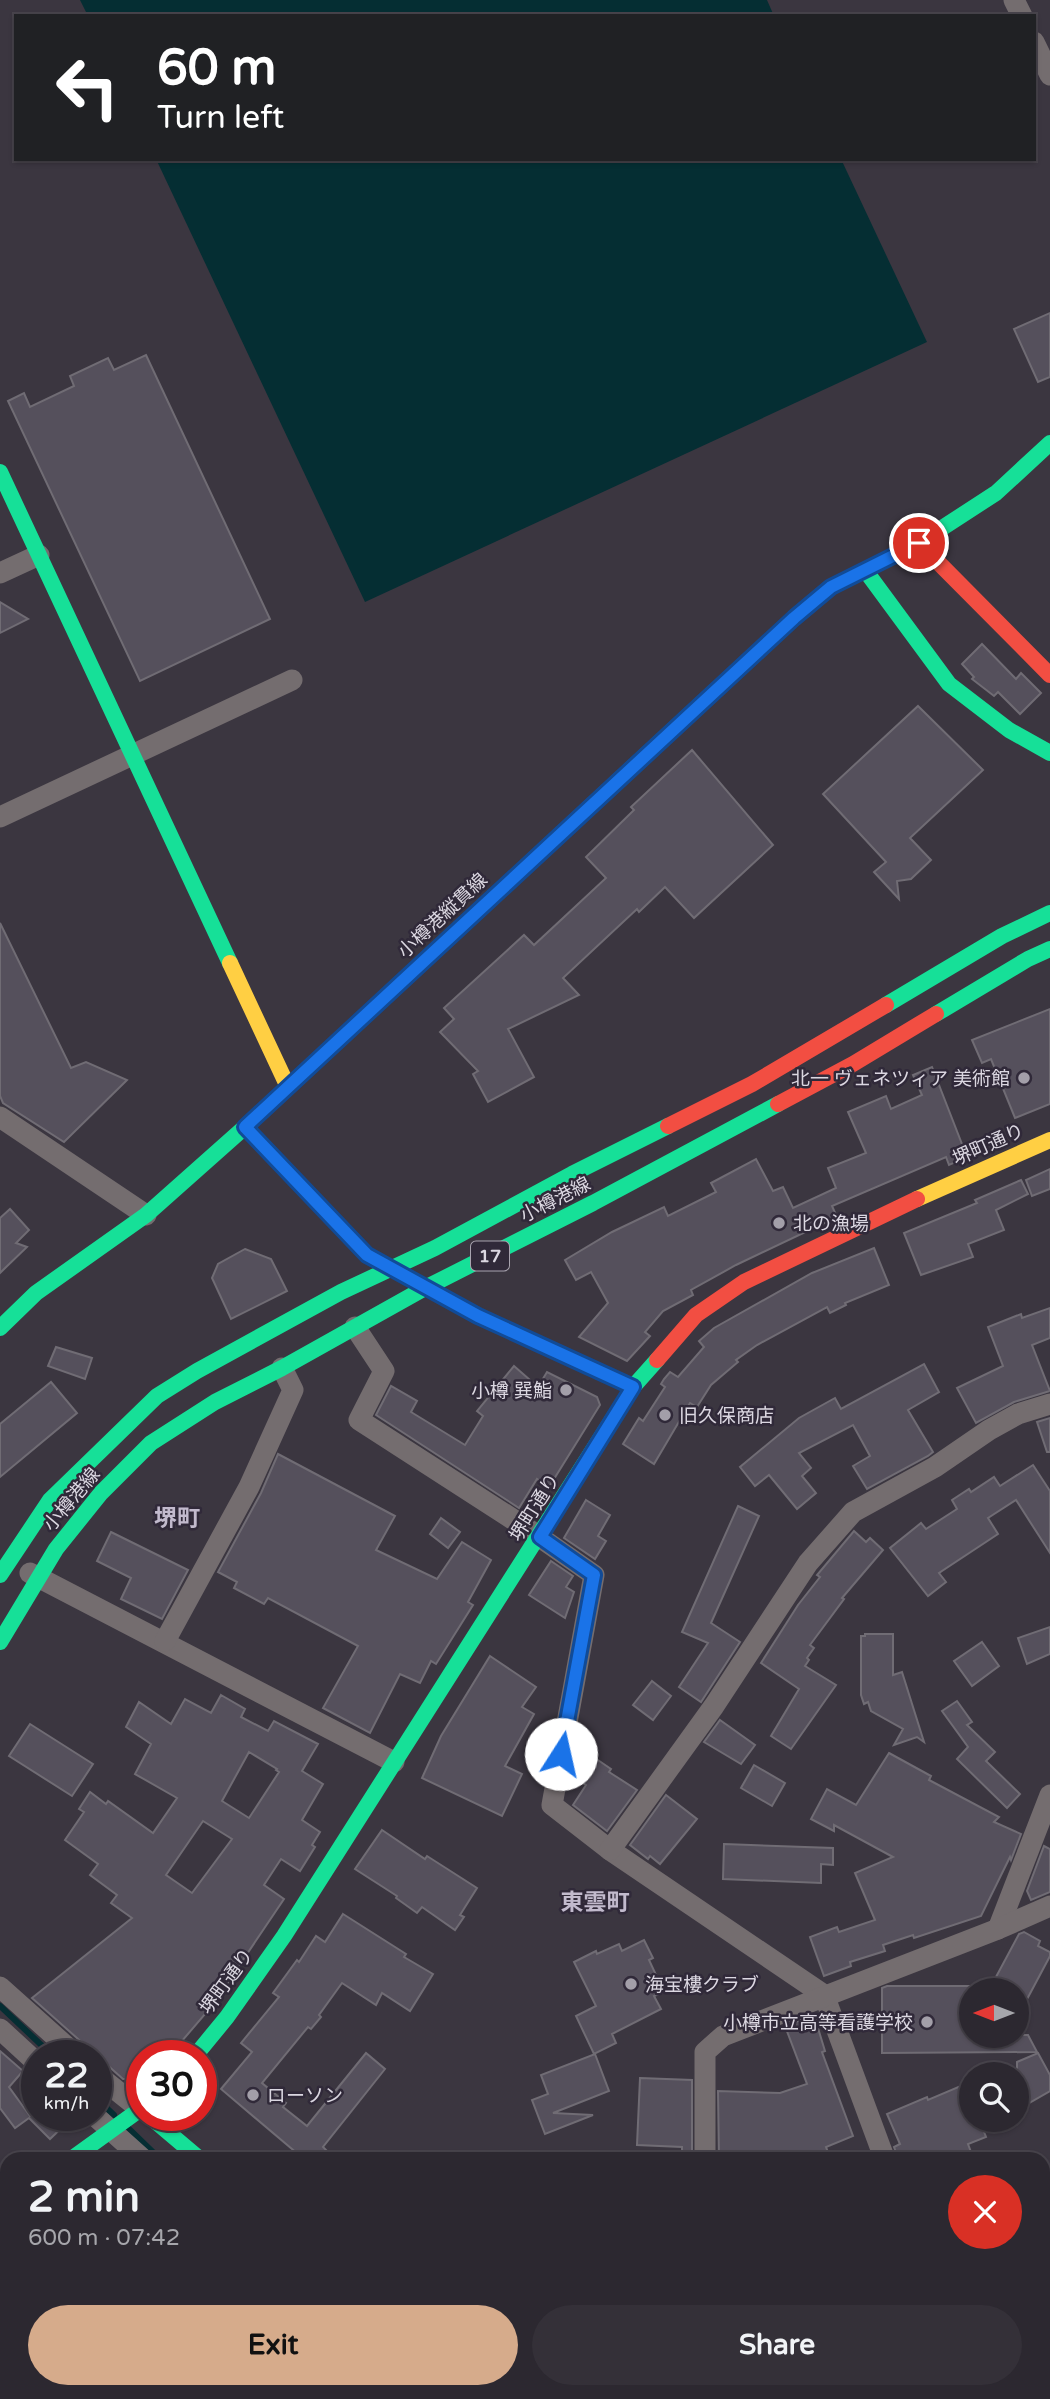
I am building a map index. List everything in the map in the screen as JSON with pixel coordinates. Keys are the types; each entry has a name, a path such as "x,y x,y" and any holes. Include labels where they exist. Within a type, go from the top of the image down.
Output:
{"street":[{"path":"1036,46 1050,75"},
{"name":"小樽港縦貫線","path":"0,1328 36,1293 146,1215 245,1127 794,618 831,587 919,543 996,493 1050,443"},
{"path":"0,472 288,1087"},
{"path":"919,543 1050,675"},
{"path":"0,573 39,555"},
{"path":"865,570 949,684 1009,730 1050,752"},
{"path":"0,817 292,680"},
{"name":"小樽港線","path":"3,1565 50,1500 157,1396 197,1371 341,1292 436,1248 572,1174 752,1084 1002,936 1050,913"},
{"name":"小樽港線","path":"0,1642 56,1549 101,1493 151,1443 215,1402 425,1288 732,1130 853,1064 1028,959 1050,949"},
{"path":"0,1117 146,1215"},
{"path":"245,1127 367,1255 478,1316 633,1387"},
{"name":"堺町通り","path":"207,2040 258,1974 540,1537 633,1387 695,1315 744,1282 926,1195 1050,1140"},
{"path":"355,1327 384,1371 359,1420 594,1575 552,1805 610,1850 824,1995 882,2152"},
{"path":"165,1641 249,1487 293,1390 282,1368"},
{"path":"610,1850 714,1706 808,1563 853,1512 935,1467 989,1430 1018,1414 1050,1404"},
{"path":"3,1565 38,1577 394,1762"},
{"path":"998,1929 1050,1795"},
{"path":"705,2152 705,2052 723,2036 998,1929 1050,1906"},
{"path":"0,1987 59,2040"},
{"path":"0,2029 21,2048"},
{"path":"112,2094 126,2111"},
{"path":"80,2152 126,2117"},
{"path":"134,2131 141,2152"},
{"path":"155,2131 188,2152"}],"water":[{"path":"80,0 767,0 773,14 87,14"},
{"path":"157,161 842,161 927,342 365,602"}],"building":[{"path":"1050,313 1050,377 1038,382 1014,329"},
{"path":"146,355 270,619 140,681 8,401 24,393 30,407 74,386 70,376 108,358 114,370"},
{"path":"0,602 28,619 0,633"},
{"path":"982,644 1016,679 1021,673 1041,693 1020,714 998,692 994,696 972,679 974,677 962,664"},
{"path":"918,706 983,770 910,838 931,860 911,879 897,881 899,899 874,872 886,862 823,794"},
{"path":"692,750 773,845 694,918 665,887 639,912 637,909 563,978 579,995 508,1029 534,1077 488,1102 473,1074 478,1071 440,1032 454,1019 444,1008 524,935 534,945 606,878 586,857 634,810 631,807"},
{"path":"0,923 71,1068 86,1062 127,1080 64,1142 3,1103 0,1096"},
{"name":"北一 ヴェネツィア 美術館","path":"1050,1009 1050,1104 1015,1118 991,1059 982,1063 972,1040"},
{"path":"932,1067 967,1157 949,1165 946,1157 832,1206 837,1217 736,1265 691,1290 693,1295 663,1311 645,1332 650,1336 627,1361 579,1337 608,1303 591,1272 576,1280 565,1260 612,1232 664,1207 668,1216 716,1192 711,1183 756,1159 773,1191 783,1187 793,1208 836,1188 828,1168 866,1153 848,1112 886,1096 891,1109 922,1095 913,1075"},
{"path":"1050,1169 1050,1189 1032,1196 1026,1180"},
{"path":"1021,1180 1028,1194 996,1210 1004,1230 968,1244 973,1257 921,1275 904,1233 977,1203 975,1200"},
{"path":"10,1209 29,1230 16,1243 27,1247 0,1273 0,1218"},
{"path":"874,1248 889,1285 845,1303 846,1305 830,1313 827,1307 757,1345 736,1360 738,1362 711,1385 697,1407 690,1403 654,1464 623,1444 639,1418 643,1421 665,1387 661,1384 664,1379 670,1372 678,1377 704,1347 699,1341 714,1328 812,1273"},
{"path":"245,1249 271,1259 287,1291 231,1319 212,1278 218,1264"},
{"path":"1050,1308 1050,1338 1032,1345 1050,1391 1014,1402 976,1423 957,1388 1003,1366 988,1327 1021,1314 1022,1318"},
{"path":"56,1347 92,1358 85,1379 48,1366"},
{"path":"924,1364 939,1392 908,1410 933,1452 928,1456 867,1489 853,1466 870,1456 853,1425 799,1453 811,1468 802,1476 816,1493 797,1509 769,1475 755,1486 740,1467 799,1418 835,1398 841,1409"},
{"path":"514,1366 538,1387 547,1372 597,1397 600,1405 549,1487 537,1479 519,1508 376,1415 391,1386 417,1401 411,1412 465,1445 483,1416 477,1411"},
{"path":"51,1382 77,1413 0,1477 0,1424"},
{"path":"1050,1418 1050,1452 1047,1452 1037,1422"},
{"path":"278,1454 395,1516 376,1550 437,1579 462,1542 491,1560 468,1602 473,1605 436,1664 431,1661 420,1683 400,1674 370,1733 323,1708 358,1646 268,1598 264,1604 234,1588 237,1582 218,1572 261,1493"},
{"path":"1033,1465 1050,1491 1050,1553 1016,1500 988,1518 998,1534 939,1573 946,1582 928,1596 890,1548 921,1523 926,1529 957,1509 952,1500 969,1489 971,1492 994,1477 1000,1486"},
{"path":"586,1500 610,1515 598,1536 606,1541 595,1559 564,1538"},
{"path":"738,1506 759,1516 711,1623 740,1642 701,1702 679,1687 708,1643 682,1632"},
{"path":"441,1518 460,1532 448,1548 430,1534"},
{"path":"854,1531 866,1542 870,1538 883,1550 842,1598 844,1599 810,1645 814,1648 805,1666 836,1685 791,1749 771,1736 799,1689 761,1663 798,1605 820,1577 817,1575"},
{"path":"111,1532 188,1570 162,1619 121,1599 131,1578 97,1561"},
{"path":"551,1561 573,1576 566,1587 574,1592 565,1618 529,1595"},
{"path":"1050,1627 1050,1654 1027,1664 1018,1638"},
{"path":"893,1634 893,1675 902,1672 924,1742 917,1737 894,1745 903,1729 871,1711 868,1702 864,1704 861,1695 861,1636"},
{"path":"982,1642 999,1666 972,1686 954,1661"},
{"path":"490,1656 536,1687 522,1707 534,1714 505,1766 522,1774 502,1816 422,1778 441,1736"},
{"path":"652,1681 671,1696 653,1720 633,1705"},
{"path":"221,1695 245,1709 241,1717 268,1731 274,1721 318,1744 302,1771 323,1784 302,1820 320,1832 312,1845 315,1847 300,1871 281,1859 264,1885 284,1899 212,2006 183,2040 126,2040 126,2079 123,2079 112,2069 112,2040 79,2040 32,1998 132,1918 111,1903 117,1895 90,1875 98,1864 65,1840 84,1812 79,1809 90,1792 106,1804 108,1801 153,1833 177,1798 135,1774 151,1744 126,1727 139,1702 171,1724 185,1699 211,1713","holes":["249,1752 279,1772 249,1818 222,1801","203,1821 232,1839 192,1893 166,1875"]},
{"path":"957,1701 972,1722 967,1725 995,1752 986,1761 1020,1794 1007,1808 957,1759 968,1747 942,1711"},
{"path":"720,1720 755,1745 741,1764 704,1742"},
{"path":"30,1724 93,1764 72,1796 9,1756"},
{"path":"889,1753 931,1776 929,1780 999,1817 994,1822 1021,1834 1011,1860 1010,1857 981,1916 883,1945 885,1951 850,1962 851,1966 824,1976 810,1937 837,1927 839,1932 875,1920 855,1873 893,1857 834,1825 834,1831 811,1819 827,1789 856,1805"},
{"path":"592,1756 611,1769 609,1772 637,1790 607,1831 573,1805 586,1785 577,1779"},
{"path":"754,1765 785,1783 772,1806 741,1788"},
{"path":"666,1795 697,1819 660,1864 650,1856 648,1859 630,1845"},
{"path":"382,1830 425,1859 427,1856 477,1888 460,1915 464,1917 455,1930 422,1907 417,1913 396,1898 397,1896 355,1869"},
{"path":"724,1844 833,1848 833,1865 821,1864 821,1883 723,1879"},
{"path":"1044,1846 1050,1849 1050,1892 1031,1900 1027,1891"},
{"path":"343,1914 433,1974 410,2011 382,1993 376,2005 342,1983 319,2015 321,2017 311,2029 308,2027 262,2083 286,2103 283,2107 307,2126 366,2053 385,2069 323,2147 328,2152 296,2152 221,2089 252,2052 241,2043 279,1997 273,1993 316,1936 325,1942"},
{"path":"1024,1932 1040,1941 1038,1946 1050,1952 1029,1995 1029,1978 995,1978 1019,1934"},
{"path":"644,1940 653,1958 649,1960 664,1992 654,1996 661,2009 612,2034 616,2043 594,2054 576,2016 596,2006 574,1962 619,1944 622,1951"},
{"path":"959,1986 959,2048 1029,2048 1029,2037 1037,2052 882,2053 882,1988"},
{"path":"814,2015 825,2051 822,2052 853,2136 826,2147 828,2152 719,2152 718,2091 780,2093 807,2084 785,2026"},
{"path":"0,2051 21,2069 21,2073 9,2087 21,2104 21,2124 15,2128 0,2108"},
{"path":"1038,2053 1050,2075 1050,2091 1029,2103 1029,2062 1017,2062"},
{"path":"595,2054 609,2091 553,2113 593,2115 545,2134 532,2100 548,2094 541,2075"},
{"path":"640,2078 692,2080 692,2152 682,2152 682,2147 637,2145"},
{"path":"959,2087 959,2132 984,2132 986,2137 968,2144 971,2152 896,2152 894,2147 900,2144 887,2114 927,2097 928,2100"},
{"path":"42,2131 58,2131 50,2139"}],"waterway":[{"path":"0,2006 36,2040"},
{"path":"131,2131 153,2152"}],"traffic: fast":[{"path":"636,764 831,587 919,543 996,493 1050,443"},
{"path":"0,472 230,963"},
{"path":"865,570 949,684 1009,730 1050,753"},
{"path":"886,1005 1002,936 1050,913"},
{"path":"0,1328 36,1293 146,1215 448,939"},
{"path":"936,1014 1028,959 1050,949"},
{"path":"0,1642 56,1549 101,1493 151,1443 215,1402 425,1288 593,1203 778,1104"},
{"path":"0,1575 50,1500 157,1396 341,1292 435,1248 668,1126"},
{"path":"208,2040 284,1936 633,1387 657,1360"},
{"path":"81,2152 126,2120"},
{"path":"167,2131 192,2152"}],"traffic: slow":[{"path":"448,939 636,764"},
{"path":"230,963 288,1087"},
{"path":"245,1127 367,1255 478,1316 633,1387"},
{"path":"917,1199 1050,1140"}],"traffic: jam":[{"path":"919,543 1050,675"},
{"path":"668,1126 752,1084 886,1005"},
{"path":"778,1104 853,1064 936,1014"},
{"path":"657,1360 696,1315 744,1282 917,1199"}],"place":[{"name":"北一 ヴェネツィア 美術館","path":"1024,1078"},
{"name":"北の漁場","path":"779,1223"},
{"name":"小樽 巽鮨","path":"566,1390"},
{"name":"旧久保商店","path":"665,1415"},
{"name":"海宝樓クラブ","path":"631,1984"},
{"name":"小樽市立高等看護学校","path":"927,2022"},
{"name":"ローソン","path":"253,2095"}],"district":[{"name":"堺町","path":"177,1518"},
{"name":"東雲町","path":"595,1902"}],"route":[{"path":"561,1754 594,1575 540,1537 633,1387 478,1316 367,1255 245,1127 794,618 831,587 919,543"}]}
